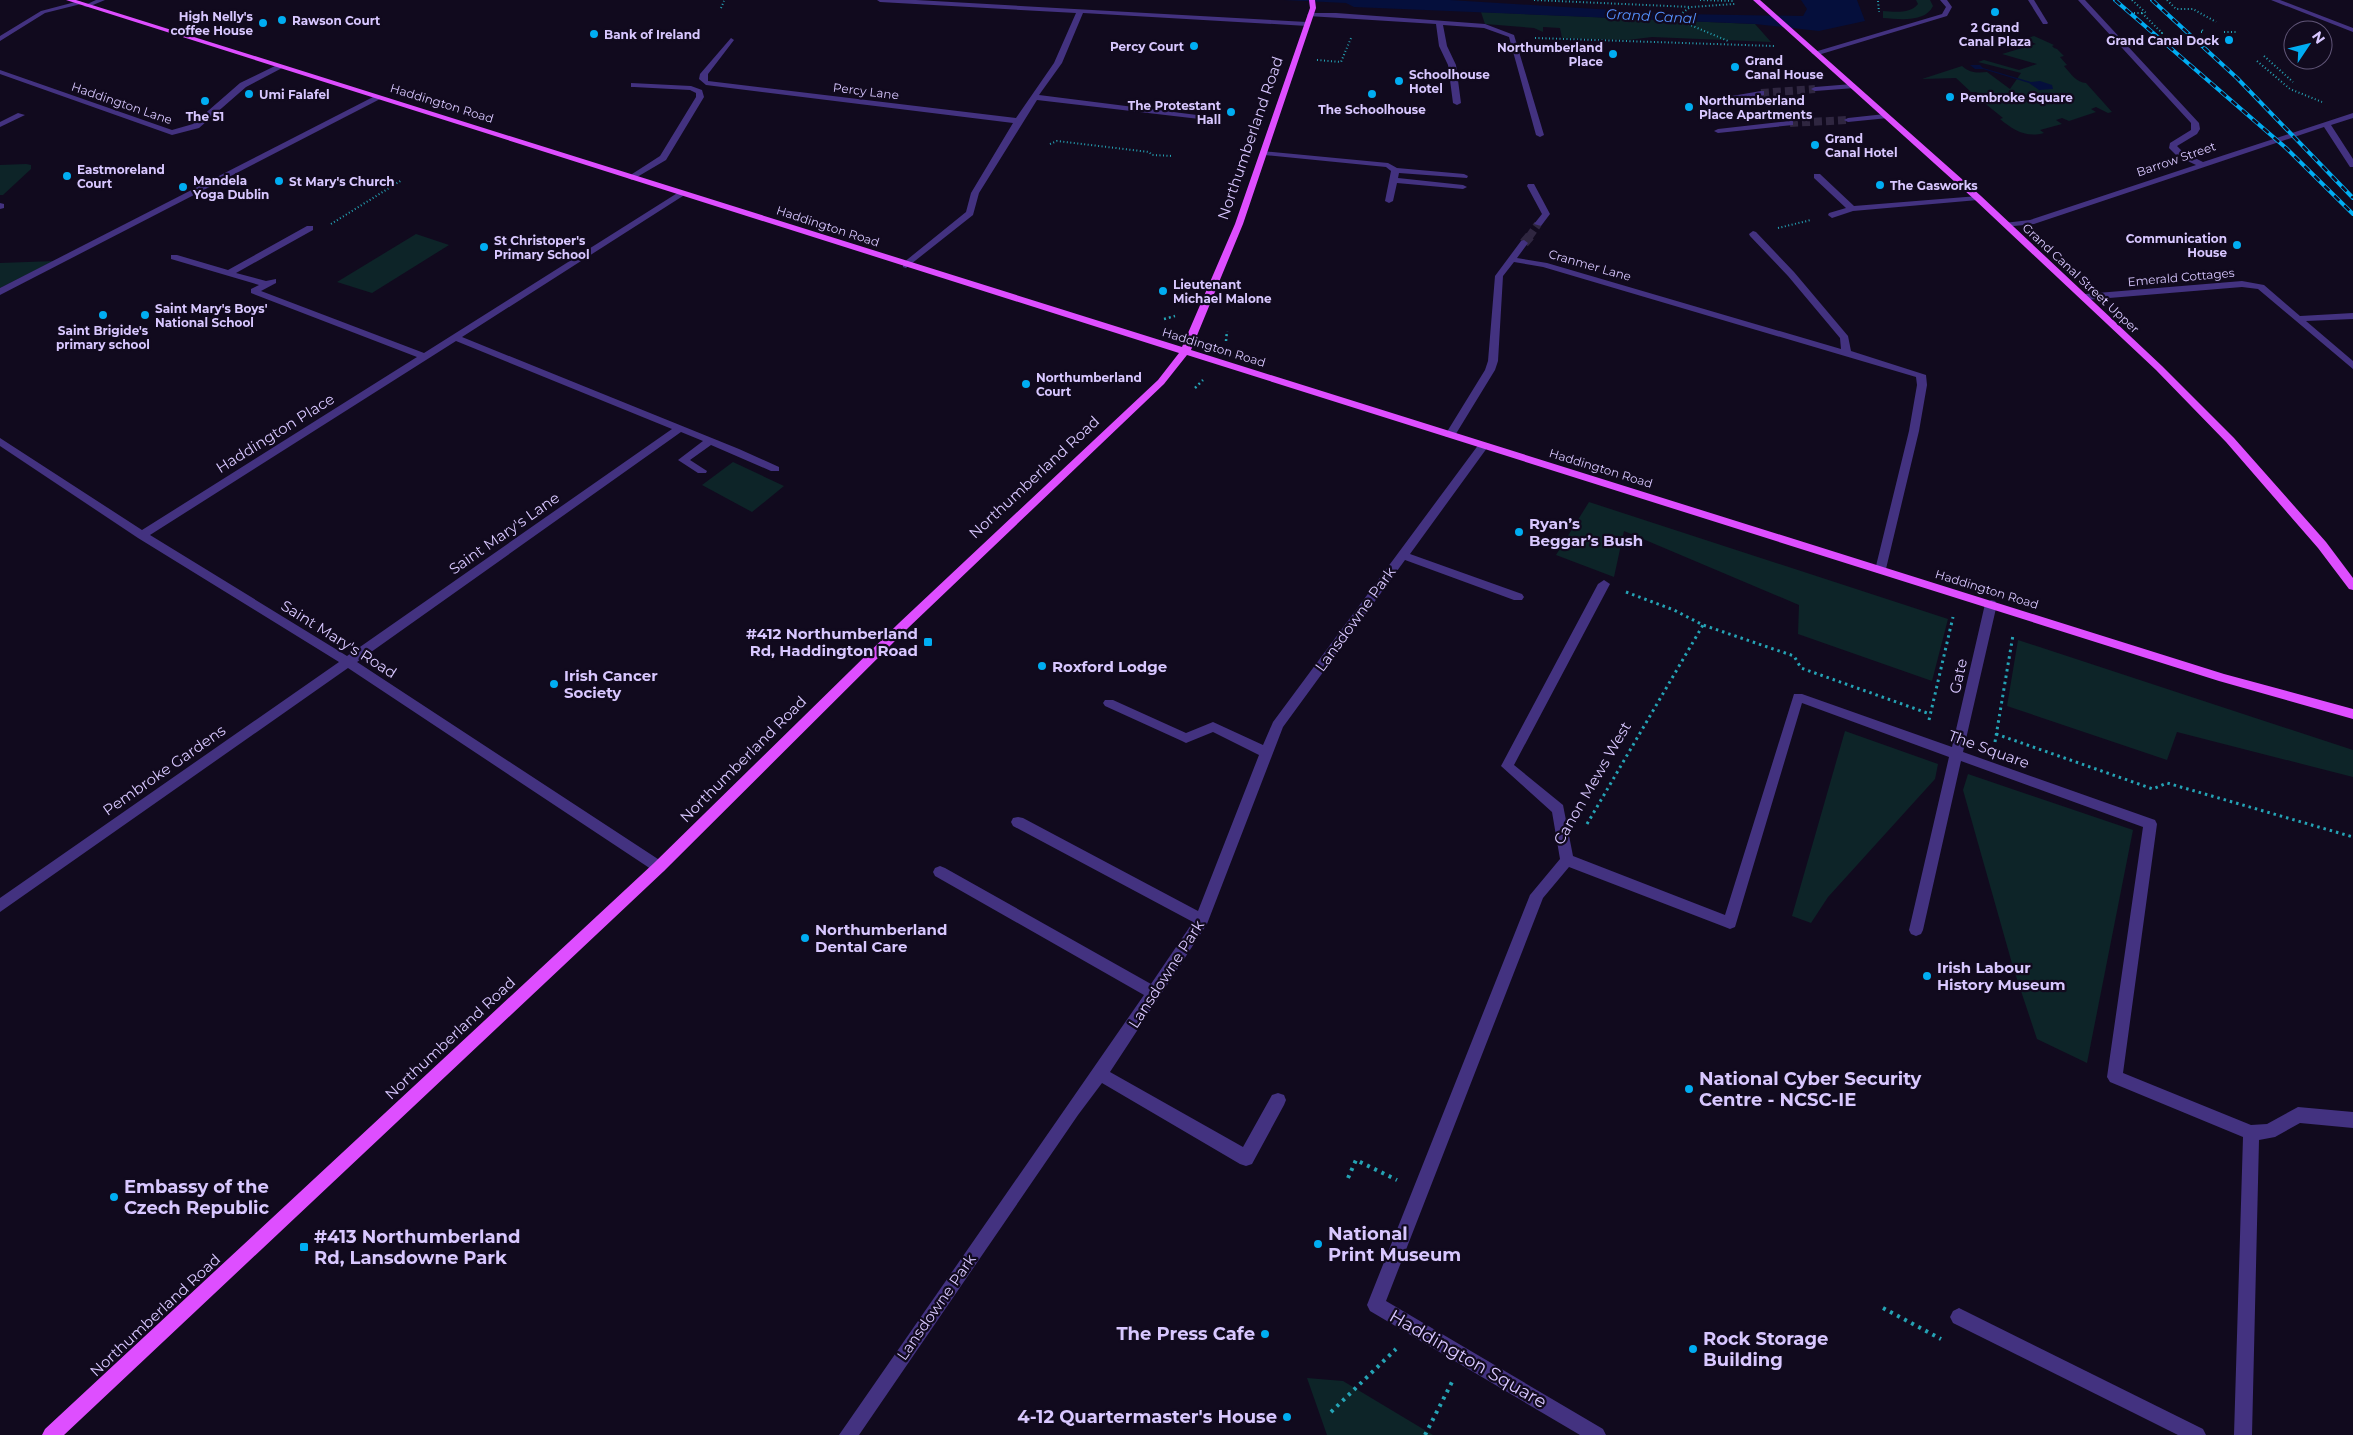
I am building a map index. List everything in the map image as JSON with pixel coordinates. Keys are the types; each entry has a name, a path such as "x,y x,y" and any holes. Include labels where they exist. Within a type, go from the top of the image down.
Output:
{"main road":[{"name":"Haddington Road","path":"69,0 2223,678 2353,714"},
{"path":"1312,0 1312,12"},
{"name":"Grand Canal Street Upper","path":"1756,0 1978,198 2159,368 2230,440 2322,544 2353,586"},
{"name":"Northumberland Road","path":"51,1435 659,867 903,626 1161,382 1185,352 1244,212 1312,12"}],"street":[{"path":"0,40 43,12 102,0"},
{"path":"880,0 1307,24"},
{"path":"1815,53 1945,15 1949,7 1943,0"},
{"path":"2031,0 2045,23"},
{"path":"2081,0 2189,116 2196,129 2173,145 2173,148 2180,154 2201,164"},
{"path":"2274,0 2353,30"},
{"path":"906,265 970,213 975,192 1018,121 1058,63 1080,12"},
{"path":"1312,12 1485,26 1512,36 1540,135"},
{"path":"1439,22 1443,46 1452,65 1457,103"},
{"name":"Percy Lane","path":"731,40 704,74 703,79 711,84 1018,121"},
{"name":"Haddington Lane","path":"0,72 172,133 196,126 244,86 280,67"},
{"path":"632,178 664,158 700,97 699,92 691,88 634,85"},
{"path":"1815,89 1852,86"},
{"path":"1730,97 1761,93"},
{"path":"1034,97 1205,118"},
{"path":"0,292 378,98"},
{"path":"0,126 21,115"},
{"name":"Barrow Street","path":"2007,225 2031,222 2353,115"},
{"path":"1848,120 1885,116"},
{"path":"1718,131 1790,123"},
{"path":"2326,124 2353,165"},
{"path":"1264,153 1388,165 1395,170 1464,176"},
{"path":"1389,201 1395,170"},
{"path":"1817,176 1852,209"},
{"path":"1393,180 1463,187"},
{"path":"1531,186 1546,214 1538,224"},
{"name":"Haddington Place","path":"142,535 682,194"},
{"path":"1832,215 1852,209 1978,198"},
{"path":"229,273 310,228"},
{"path":"1753,234 1791,274 1845,338 1846,352"},
{"path":"1450,435 1490,370 1493,361 1499,276 1522,245"},
{"path":"174,257 229,273 270,282 254,291 424,356"},
{"name":"Cranmer Lane","path":"1510,259 1544,265 1921,375 1922,385 1914,431 1881,570"},
{"name":"Emerald Cottages","path":"2085,297 2242,284 2261,287 2353,366"},
{"path":"2297,319 2353,316"},
{"path":"456,338 710,441 775,470"},
{"path":"2337,353 2353,352"},
{"name":"Saint Mary's Lane","path":"348,662 678,429"},
{"path":"702,472 683,460 710,441"},
{"name":"Saint Mary's Road","path":"0,442 142,535 348,662 659,867"},
{"name":"Lansdowne Park","path":"848,1435 1072,1110 1100,1074 1202,920 1277,725 1483,446"},
{"path":"1402,556 1518,597"},
{"name":"Canon Mews West","path":"1567,860 1558,808 1507,766 1604,584"},
{"name":"Gate","path":"1916,930 1991,604"},
{"name":"Pembroke Gardens","path":"0,906 348,662"},
{"name":"The Square","path":"1567,860 1730,923 1798,697 2150,824 2115,1077 2251,1133"},
{"path":"1109,703 1186,738 1213,727 1267,753"},
{"path":"1018,822 1202,920"},
{"name":"Haddington Square","path":"1567,860 1537,895 1376,1305 1597,1435"},
{"path":"940,872 1154,993"},
{"path":"1100,1074 1246,1158 1278,1100"},
{"path":"2243,1435 2251,1133 2269,1132 2298,1115 2353,1120"},
{"path":"1959,1317 2197,1435"}],"path":[{"path":"1534,0 1691,7 1738,4"},
{"path":"1700,0 1732,2"},
{"path":"2132,0 2146,13 2134,13"},
{"path":"2167,0 2176,8 2193,9 2216,22"},
{"path":"720,8 724,1"},
{"path":"1691,7 1684,10 1677,17 1688,24 1731,43"},
{"path":"2142,13 2162,33 2159,33"},
{"path":"2224,32 2236,32"},
{"path":"1512,36 1731,43 1775,47 1804,43"},
{"path":"1296,58 1342,62 1351,38"},
{"path":"2264,56 2294,82"},
{"path":"2257,61 2290,89 2312,98"},
{"path":"1050,144 1057,141 1149,152 1152,155 1173,156"},
{"path":"330,226 331,222 402,180"},
{"path":"1753,234 1832,215"},
{"path":"1164,319 1175,316"},
{"path":"1604,584 1674,610 1704,624 1794,656 1801,668 1930,714"},
{"path":"1924,743 1958,594"},
{"path":"1991,767 2017,612"},
{"name":"Canon Mews West","path":"1567,860 1704,624"},
{"path":"1996,734 2153,789 2167,783 2353,836"},
{"path":"1348,1178 1356,1160 1420,1191"},
{"path":"1883,1308 1948,1342"},
{"path":"1331,1412 1417,1329"},
{"path":"1425,1435 1464,1357"}],"green space":[{"path":"1916,0 1930,0 1933,6 1918,18 1883,18 1883,11 1902,12 1911,9 1918,4"},
{"path":"1481,12 1755,24 1771,42 1652,37 1628,40 1562,38 1560,28 1543,27 1543,32 1534,28 1485,24"},
{"path":"2034,36 2054,45 2052,46 2064,56 2060,57 2067,65 2064,66 2069,72 2083,83 2086,83 2112,112 2108,113 2096,107 2091,109 2096,112 2069,121 2062,118 2056,120 2062,124 2040,130 2044,133 2026,134 2015,130 2000,119 2003,118 1982,101 1986,100 1976,92 1971,92 1956,78 1922,79 1962,66 1974,72 1987,72 2010,89 2021,73 1978,62 1984,60 2019,70 2037,64 2002,54 2036,44 2025,39"},
{"path":"0,165 31,165 31,169 3,195 0,195"},
{"path":"416,234 449,245 372,293 337,282"},
{"path":"55,261 50,263 0,288 0,263"},
{"path":"733,462 784,486 752,512 702,485"},
{"path":"1589,502 1948,619 1932,681 1798,634 1799,605 1624,531 1614,577 1556,555"},
{"path":"2018,640 2353,750 2353,777 2177,732 2167,760 2007,706"},
{"path":"1845,731 1938,764 1935,779 1828,897 1811,923 1792,916"},
{"path":"1968,774 2133,830 2087,1063 2037,1039 2013,967 1963,790"},
{"path":"1307,1378 1343,1381 1433,1435 1327,1435"}],"water":[{"name":"Grand Canal","path":"1284,0 1450,0 1678,14 1803,16 1807,9 1801,0 1857,0 1865,21 1819,31 1755,24 1354,7 1346,3"},
{"path":"1970,65 1980,65 1983,68 2031,82 2040,81 2052,85 2053,89 2039,90 2029,83 1983,69 1975,69"}],"tunnel":[{"path":"1761,93 1815,89"},
{"path":"1790,123 1848,120"},
{"path":"1529,237 1538,224"},
{"path":"1524,243 1530,236"}],"railway":[{"path":"2115,0 2286,148 2353,214"},
{"path":"2152,0 2237,78 2353,198"}],"place":[{"name":"2 Grand Canal Plaza","path":"1995,12"},
{"name":"Rawson Court","path":"282,20"},
{"name":"High Nelly's coffee House","path":"263,23"},
{"name":"Bank of Ireland","path":"594,34"},
{"name":"Grand Canal Dock","path":"2229,40"},
{"name":"Percy Court","path":"1194,46"},
{"name":"Northumberland Place","path":"1613,54"},
{"name":"Grand Canal House","path":"1735,67"},
{"name":"Schoolhouse Hotel","path":"1399,81"},
{"name":"Umi Falafel","path":"249,94"},
{"name":"The Schoolhouse","path":"1372,94"},
{"name":"Pembroke Square","path":"1950,97"},
{"name":"The 51","path":"205,101"},
{"name":"Northumberland Place Apartments","path":"1689,107"},
{"name":"The Protestant Hall","path":"1231,112"},
{"name":"Grand Canal Hotel","path":"1815,145"},
{"name":"Eastmoreland Court","path":"67,176"},
{"name":"St Mary's Church","path":"279,181"},
{"name":"The Gasworks","path":"1880,185"},
{"name":"Mandela Yoga Dublin","path":"183,187"},
{"name":"Communication House","path":"2237,245"},
{"name":"St Christoper's Primary School","path":"484,247"},
{"name":"Lieutenant Michael Malone","path":"1163,291"},
{"name":"Saint Brigide's primary school","path":"103,315"},
{"name":"Saint Mary's Boys' National School","path":"145,315"},
{"name":"Northumberland Court","path":"1026,384"},
{"name":"Ryan’s Beggar’s Bush","path":"1519,532"},
{"name":"#412 Northumberland Rd, Haddington Road","path":"928,642"},
{"name":"Roxford Lodge","path":"1042,666"},
{"name":"Irish Cancer Society","path":"554,684"},
{"name":"Northumberland Dental Care","path":"805,938"},
{"name":"Irish Labour History Museum","path":"1927,976"},
{"name":"National Cyber Security Centre - NCSC-IE","path":"1689,1089"},
{"name":"Embassy of the Czech Republic","path":"114,1197"},
{"name":"National Print Museum","path":"1318,1244"},
{"name":"#413 Northumberland Rd, Lansdowne Park","path":"304,1247"},
{"name":"The Press Cafe","path":"1265,1334"},
{"name":"Rock Storage Building","path":"1693,1349"},
{"name":"4-12 Quartermaster's House","path":"1287,1417"}]}
